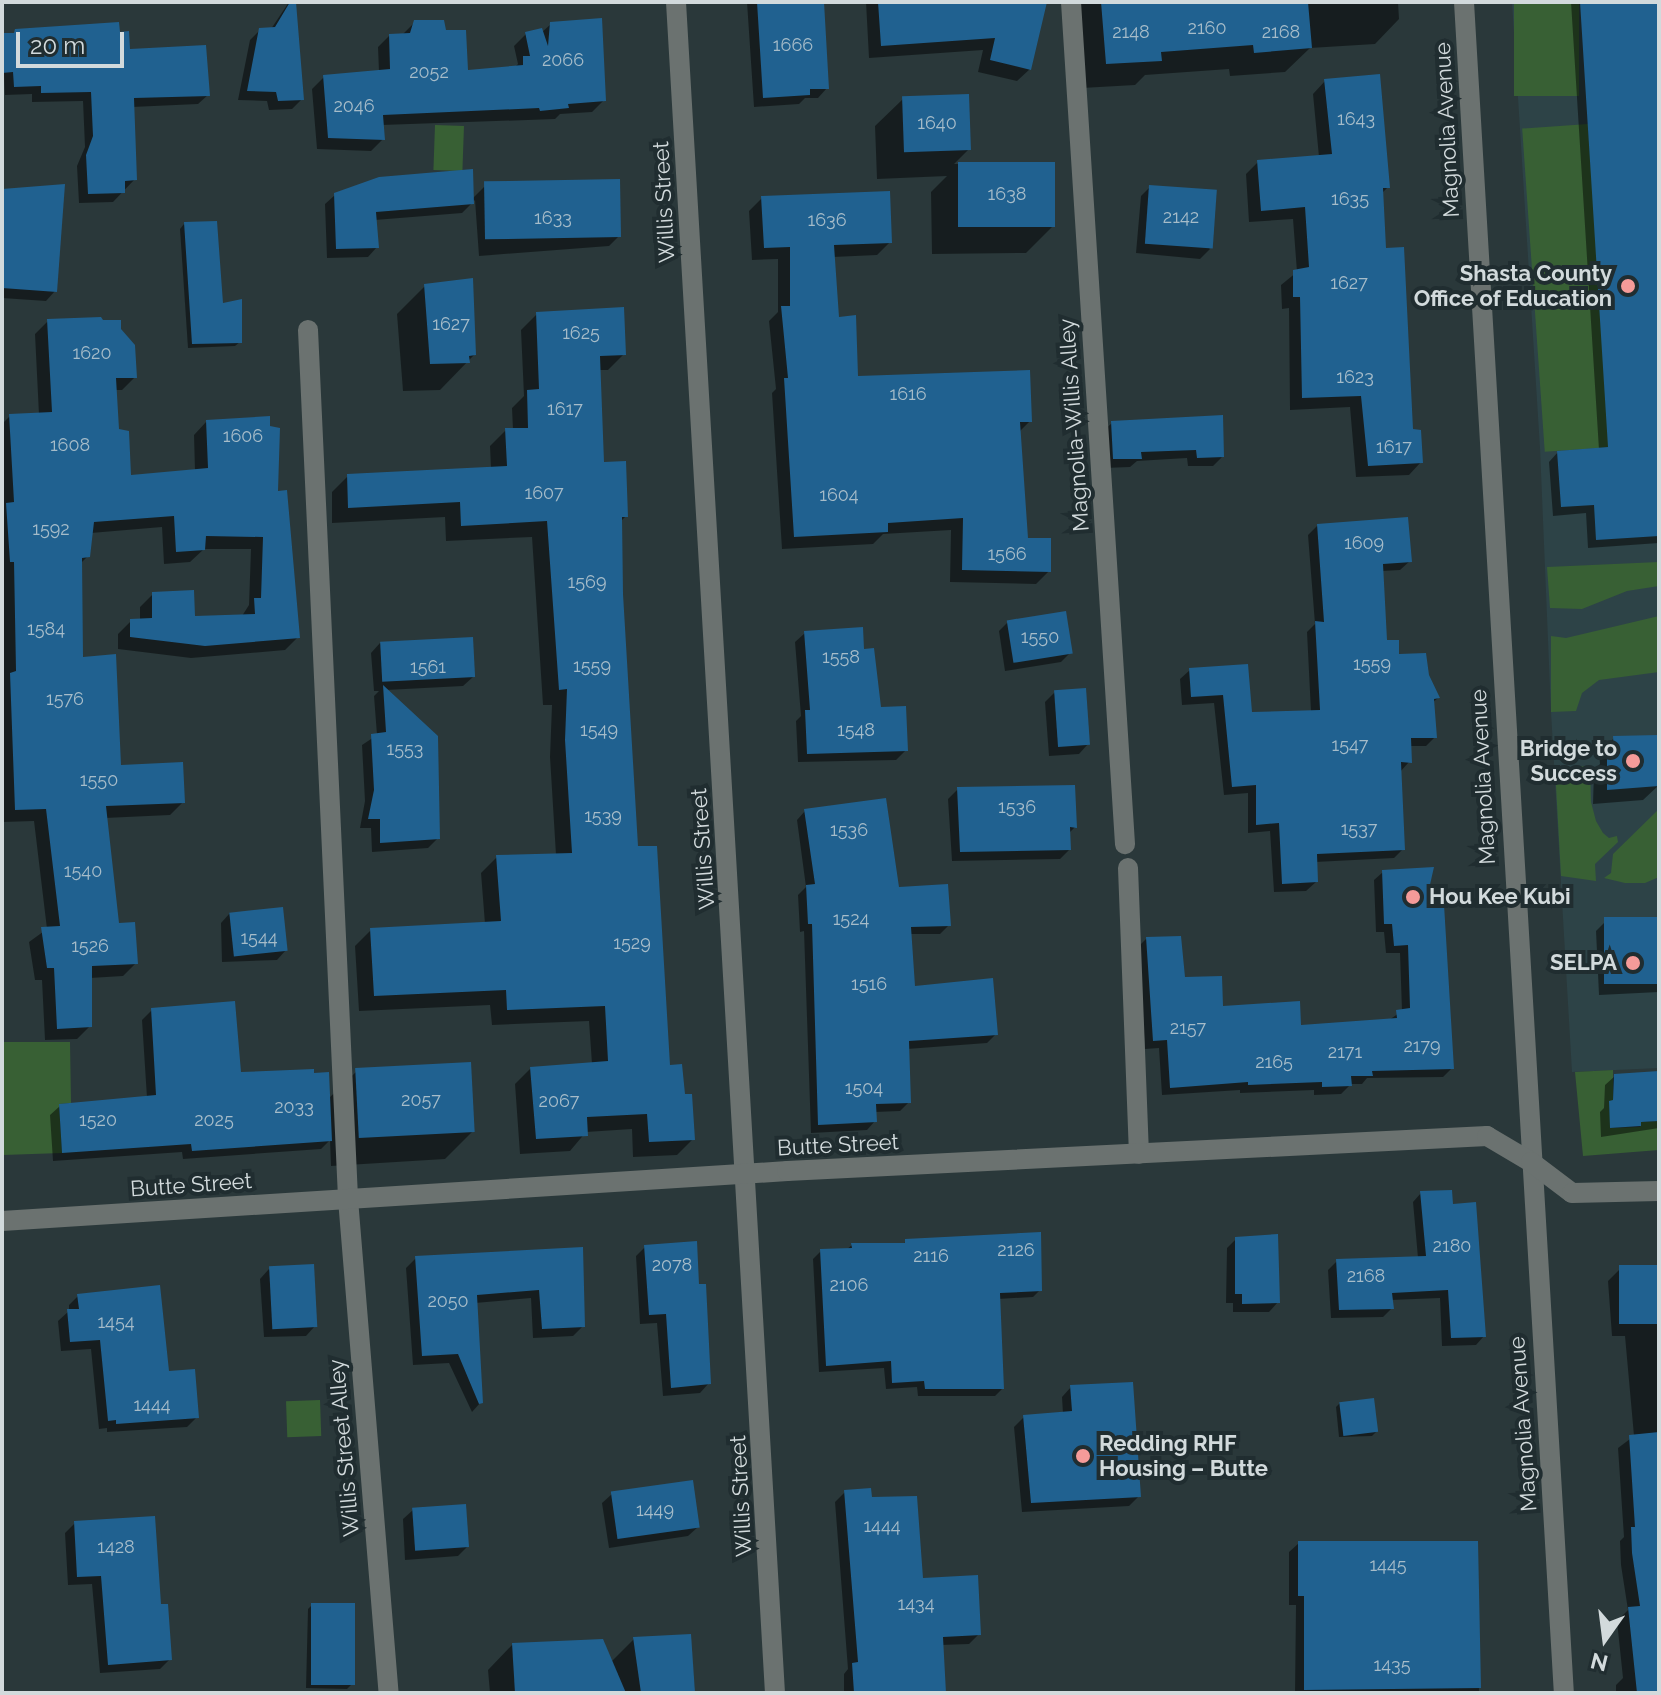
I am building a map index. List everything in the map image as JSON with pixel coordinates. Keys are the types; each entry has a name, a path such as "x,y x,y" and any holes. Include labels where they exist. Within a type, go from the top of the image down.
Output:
{"street":[{"name":"Willis Street","path":"676,2 775,1693"},
{"name":"Magnolia-Willis Alley","path":"1071,2 1125,844"},
{"name":"Magnolia Avenue","path":"1464,2 1564,1693"},
{"name":"Willis Street Alley","path":"308,330 348,1199 389,1693"},
{"path":"1128,868 1139,1154"},
{"name":"Butte Street","path":"2,1221 747,1174 1487,1136 1531,1162 1572,1193 1659,1191"}],"shaded area":[{"path":"1512,2 1659,2 1659,1068 1572,1072 1551,712 1540,448"}],"green space":[{"path":"1514,2 1579,2 1579,96 1514,96"},
{"path":"1588,124 1611,447 1545,452 1522,129"},
{"path":"435,125 464,126 462,171 433,170"},
{"path":"1659,562 1659,586 1627,591 1582,609 1550,608 1547,567"},
{"path":"1659,616 1659,672 1599,680 1582,693 1576,711 1551,712 1551,636 1566,638"},
{"path":"1590,766 1591,802 1596,821 1603,833 1609,838 1617,836 1618,842 1595,864 1596,881 1561,876 1555,768"},
{"path":"1659,809 1659,877 1645,883 1625,883 1604,878 1611,873 1613,854"},
{"path":"2,1042 70,1042 71,1103 59,1104 62,1153 3,1155"},
{"path":"1613,1070 1613,1101 1609,1101 1611,1128 1640,1127 1641,1122 1659,1121 1659,1150 1583,1156 1575,1072"},
{"path":"320,1400 321,1436 287,1437 286,1401"}],"building":[{"path":"290,2 296,2 304,100 278,101 276,92 247,91 259,28 275,27"},
{"path":"757,2 824,2 829,89 810,89 810,95 763,98"},
{"path":"878,2 1047,2 1031,70 990,60 995,38 881,46"},
{"path":"1101,2 1308,2 1312,48 1254,53 1253,45 1161,52 1162,61 1106,64"},
{"name":"Shasta County Office of Education","path":"1580,2 1659,2 1659,536 1596,540 1594,505 1561,507 1557,451 1608,447"},
{"path":"602,18 606,101 568,104 569,108 540,111 539,108 383,115 385,140 328,138 323,75 390,69 389,34 410,33 414,20 444,20 446,30 466,30 468,70 523,65 523,56 530,56 525,32 542,28 548,46 550,22"},
{"path":"119,22 120,32 129,31 130,49 206,45 210,96 134,98 137,180 125,181 125,193 88,194 86,155 93,136 91,92 41,93 41,86 14,87 13,72 2,73 2,33 14,33 15,29"},
{"path":"1380,74 1390,188 1383,188 1386,248 1404,247 1413,429 1421,430 1423,463 1368,466 1361,396 1302,398 1300,297 1293,297 1293,270 1309,267 1305,207 1261,211 1257,160 1332,154 1324,79"},
{"path":"969,94 971,150 904,152 902,96"},
{"path":"958,162 1055,162 1055,227 958,227"},
{"path":"473,169 474,204 376,212 379,248 336,249 334,193 379,177"},
{"path":"620,179 621,237 485,239 484,181"},
{"path":"65,184 57,292 2,288 2,189"},
{"path":"1149,185 1217,190 1213,249 1145,244"},
{"path":"890,191 892,243 834,245 839,317 856,315 858,376 1030,370 1032,422 1020,422 1028,538 1051,538 1051,572 962,570 963,518 888,523 888,532 794,537 784,378 788,378 781,306 790,306 790,247 764,248 761,196"},
{"path":"217,221 223,303 242,299 242,343 192,344 184,222"},
{"path":"473,278 476,355 469,356 470,363 430,364 424,284"},
{"path":"624,307 626,355 600,356 604,462 626,461 628,517 622,517 623,594 638,846 657,846 670,1065 682,1064 685,1094 692,1094 695,1140 649,1142 647,1114 587,1117 588,1136 536,1139 530,1067 608,1061 605,1006 507,1010 506,990 374,996 370,928 501,921 496,855 572,853 565,740 567,689 559,690 547,521 461,526 460,502 348,508 347,474 507,466 505,428 528,428 527,390 539,389 536,312"},
{"path":"101,317 103,320 121,320 121,329 135,345 137,378 116,378 119,429 129,431 131,475 208,468 206,420 270,416 270,426 280,428 278,491 287,490 300,638 205,646 130,637 130,619 152,618 152,592 194,590 195,616 255,614 254,598 261,598 263,537 206,536 205,550 176,552 174,516 94,522 90,557 82,558 83,657 116,654 121,765 183,762 185,803 106,806 119,923 135,922 138,964 92,966 92,1027 57,1029 54,968 47,968 41,927 60,926 46,809 15,810 10,673 16,671 14,562 10,562 6,503 14,502 9,414 52,412 47,319"},
{"path":"1223,415 1224,457 1197,458 1196,450 1141,452 1142,459 1113,459 1111,421"},
{"path":"1408,517 1412,562 1383,564 1387,640 1399,640 1399,654 1426,653 1429,675 1440,698 1434,699 1437,738 1411,738 1412,763 1401,762 1405,850 1317,854 1318,882 1282,884 1279,823 1256,825 1256,785 1232,787 1223,695 1191,697 1189,668 1248,664 1252,712 1320,710 1315,621 1324,622 1317,524"},
{"path":"1066,611 1073,653 1013,663 1007,620"},
{"path":"863,627 864,649 874,648 881,707 906,706 908,751 807,754 805,710 810,710 804,631"},
{"path":"473,637 475,677 382,682 380,642"},
{"path":"383,685 438,736 440,839 380,843 380,819 368,819 374,790 371,734 386,732"},
{"path":"1086,688 1090,745 1058,747 1054,690"},
{"name":"Bridge to Success","path":"1659,735 1659,786 1607,790 1607,754 1614,754 1613,736"},
{"path":"1075,785 1077,828 1070,827 1071,850 960,852 957,787"},
{"path":"886,798 899,887 948,884 951,926 911,927 915,986 993,978 998,1035 909,1041 911,1103 876,1104 877,1122 818,1125 812,924 808,924 806,885 815,884 804,809"},
{"path":"1434,867 1429,889 1443,888 1454,1069 1372,1071 1373,1076 1351,1076 1352,1086 1322,1087 1322,1082 1248,1085 1248,1082 1170,1088 1167,1040 1153,1041 1146,937 1181,936 1185,977 1222,976 1223,1006 1300,1001 1301,1025 1397,1018 1396,1010 1410,1008 1408,945 1394,946 1392,924 1384,924 1382,870"},
{"path":"283,907 288,951 234,956 229,913"},
{"name":"SELPA","path":"1604,917 1659,917 1659,984 1604,984"},
{"path":"235,1001 241,1072 314,1069 314,1073 329,1072 332,1141 192,1151 191,1144 62,1153 59,1104 156,1095 151,1008"},
{"path":"471,1062 475,1132 359,1138 355,1068"},
{"path":"1659,1071 1659,1121 1641,1122 1641,1126 1610,1128 1609,1101 1613,1100 1614,1074"},
{"path":"1452,1190 1453,1204 1476,1202 1486,1337 1451,1338 1448,1290 1392,1293 1394,1309 1339,1310 1336,1259 1426,1256 1420,1191"},
{"path":"1041,1232 1042,1291 1000,1293 1004,1389 925,1389 924,1381 892,1383 891,1361 826,1366 820,1249 852,1248 851,1243 905,1243 905,1239"},
{"path":"1278,1234 1280,1303 1242,1304 1242,1294 1235,1294 1235,1237"},
{"path":"697,1241 699,1284 706,1284 711,1384 671,1388 666,1314 649,1315 644,1245"},
{"path":"583,1247 585,1327 542,1329 539,1290 477,1295 483,1403 479,1404 458,1354 422,1356 415,1256"},
{"path":"314,1264 317,1327 272,1329 269,1266"},
{"path":"1619,1265 1659,1265 1659,1324 1619,1324"},
{"path":"160,1285 169,1371 195,1369 199,1418 116,1424 116,1420 108,1421 100,1340 70,1342 67,1309 79,1309 77,1294"},
{"name":"Redding RHF Housing – Butte","path":"1133,1382 1141,1497 1031,1503 1023,1415 1072,1411 1070,1385"},
{"path":"1374,1398 1378,1432 1343,1436 1339,1402"},
{"path":"1659,1432 1659,1693 1637,1693 1628,1607 1640,1606 1632,1553 1631,1527 1635,1527 1629,1435"},
{"path":"693,1480 700,1528 617,1539 611,1492"},
{"path":"871,1488 872,1497 917,1496 923,1578 978,1575 981,1635 943,1637 946,1693 854,1693 852,1663 858,1662 844,1490"},
{"path":"466,1504 469,1547 415,1551 412,1508"},
{"path":"155,1516 161,1604 168,1604 172,1660 108,1665 101,1576 77,1577 74,1521"},
{"path":"1298,1541 1478,1541 1481,1688 1304,1690 1304,1596 1298,1596"},
{"path":"311,1603 355,1603 355,1685 311,1685"},
{"path":"691,1634 695,1693 641,1693 633,1637"},
{"path":"603,1639 626,1693 515,1693 512,1643"}],"place":[{"name":"Shasta County Office of Education","path":"1628,286"},
{"name":"Bridge to Success","path":"1633,761"},
{"name":"Hou Kee Kubi","path":"1413,897"},
{"name":"SELPA","path":"1633,963"},
{"name":"Redding RHF Housing – Butte","path":"1083,1456"}]}
